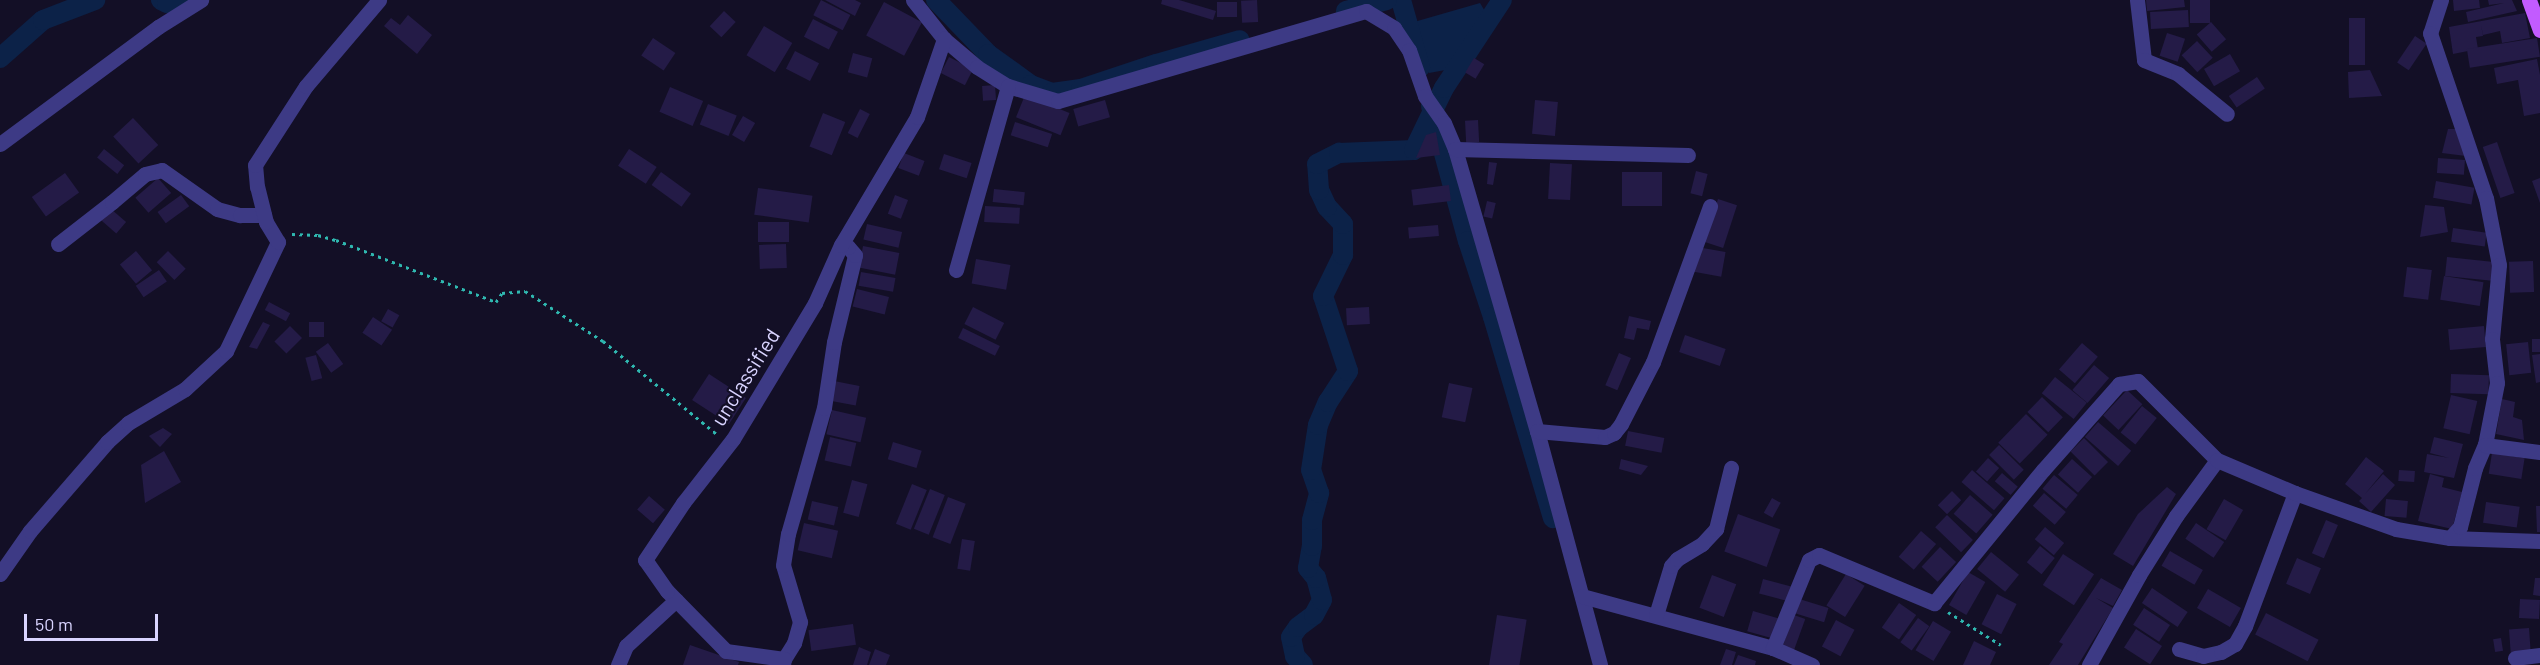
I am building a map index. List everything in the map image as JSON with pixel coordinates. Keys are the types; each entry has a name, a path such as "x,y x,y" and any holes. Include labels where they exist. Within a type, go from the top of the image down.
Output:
{"main road":[{"path":"2529,0 2540,30"}],"street":[{"path":"0,144 158,27 201,0"},
{"path":"0,574 30,531 107,442 128,423 185,389 226,351 278,242 264,214 257,187 255,165 306,86 379,0"},
{"path":"913,0 944,39 978,67 1008,86 1058,102 1366,5 1394,28 1409,50 1425,96 1437,112 1455,149 1537,431 1600,665"},
{"path":"2137,0 2144,60 2178,74 2227,114"},
{"path":"2441,0 2430,33 2486,198 2499,265 2492,339 2497,383 2485,445 2475,468 2460,527 2450,538"},
{"name":"unclassified","path":"783,662 726,651 676,600 645,560 683,503 729,443 815,303 841,245 917,117 944,39"},
{"path":"956,270 1008,86"},
{"path":"1455,149 1688,154"},
{"path":"58,244 145,174 162,170 217,209 240,215 264,214"},
{"path":"1537,431 1605,437 1614,433 1621,424 1653,362 1710,206"},
{"path":"783,662 795,642 800,622 783,565 788,534 824,408 834,342 855,255 848,247 841,245"},
{"path":"1773,648 1794,592 1813,556 1818,555 1934,603 2043,470 2119,384 2138,381 2217,460 2295,493 2396,529 2450,538 2540,541"},
{"path":"2485,445 2540,452"},
{"path":"2089,665 2139,575 2176,516 2217,460"},
{"path":"1656,615 1671,566 1677,559 1702,544 1716,529 1731,468"},
{"path":"2179,648 2203,656 2221,652 2235,644 2245,626 2295,493"},
{"path":"1582,596 1773,648 1812,665"},
{"path":"618,665 626,646 676,600"},
{"path":"2515,658 2540,655"}],"path":[{"path":"273,233 318,235 336,240 496,302 502,293 525,291 603,341 729,443"},
{"path":"1934,603 2001,645"}],"water":[{"path":"1480,3 1486,13 1451,69 1429,73 1414,22"}],"building":[{"path":"821,0 850,15 843,30 813,15"},
{"path":"825,0 855,0 861,3 855,16"},
{"path":"1162,0 1179,0 1216,11 1213,20 1161,4"},
{"path":"1257,0 1258,22 1242,23 1241,1"},
{"path":"2146,0 2184,0 2185,7 2147,11"},
{"path":"2190,0 2210,0 2210,23 2190,23"},
{"path":"2453,0 2479,0 2480,8 2454,11"},
{"path":"2488,0 2512,0 2517,11 2468,22 2466,12 2504,3 2489,5"},
{"path":"884,2 922,22 904,56 866,36"},
{"path":"1217,2 1237,2 1237,17 1217,17"},
{"path":"2188,10 2189,27 2151,29 2150,12"},
{"path":"724,11 736,22 721,37 710,26"},
{"path":"2525,13 2530,38 2502,43 2500,31 2483,35 2481,25 2483,36 2476,37 2478,49 2453,54 2449,27"},
{"path":"408,15 432,35 417,54 384,26 391,18 400,25"},
{"path":"2349,18 2365,18 2365,65 2349,65"},
{"path":"813,19 838,32 829,50 804,37"},
{"path":"2211,22 2226,39 2212,52 2197,34"},
{"path":"764,26 792,43 775,72 746,55"},
{"path":"2167,33 2185,39 2178,62 2160,56"},
{"path":"2415,36 2427,44 2409,70 2397,63"},
{"path":"653,38 675,53 664,71 641,55"},
{"path":"2537,38 2540,57 2470,68 2467,49"},
{"path":"2197,41 2213,58 2197,72 2182,55"},
{"path":"795,51 819,63 810,81 786,69"},
{"path":"853,53 872,58 867,77 848,72"},
{"path":"2230,54 2240,71 2214,86 2204,69"},
{"path":"949,57 973,69 965,85 941,73"},
{"path":"1474,58 1484,64 1476,79 1465,73"},
{"path":"2537,59 2540,75 2540,113 2524,116 2518,80 2497,84 2494,68"},
{"path":"2370,70 2382,96 2349,98 2348,72"},
{"path":"2257,77 2265,89 2237,108 2229,96"},
{"path":"995,85 996,100 983,101 982,86"},
{"path":"670,87 703,101 693,126 659,112"},
{"path":"1025,95 1070,113 1061,135 1016,117"},
{"path":"1105,100 1110,117 1078,126 1073,109"},
{"path":"1535,100 1558,102 1555,136 1532,134"},
{"path":"708,104 737,116 729,136 700,124"},
{"path":"860,109 870,114 858,138 848,133"},
{"path":"823,113 845,122 832,155 810,146"},
{"path":"743,116 755,123 744,142 732,135"},
{"path":"133,118 158,145 138,163 113,136"},
{"path":"1478,120 1479,142 1466,143 1465,121"},
{"path":"1015,122 1052,134 1048,147 1011,135"},
{"path":"2448,129 2463,129 2466,156 2442,153"},
{"path":"1436,132 1440,155 1416,158 1426,135"},
{"path":"2497,142 2515,193 2500,198 2483,147"},
{"path":"104,149 124,165 117,174 97,158"},
{"path":"629,149 657,167 646,184 618,166"},
{"path":"904,153 925,161 919,176 898,168"},
{"path":"944,154 972,163 967,178 939,169"},
{"path":"2438,158 2465,160 2464,175 2437,173"},
{"path":"1489,162 1497,163 1493,185 1487,184"},
{"path":"1550,163 1572,164 1570,200 1548,199"},
{"path":"1696,171 1708,174 1702,196 1690,193"},
{"path":"661,172 691,194 682,207 652,185"},
{"path":"1622,172 1662,172 1662,206 1622,206"},
{"path":"65,173 79,192 46,217 32,197"},
{"path":"158,178 171,193 148,213 135,198"},
{"path":"2540,178 2540,203 2532,181"},
{"path":"2436,181 2474,188 2471,205 2433,198"},
{"path":"1449,185 1451,201 1413,206 1411,190"},
{"path":"758,188 812,196 809,222 754,215"},
{"path":"994,189 1025,192 1023,205 993,202"},
{"path":"181,195 189,206 166,223 158,212"},
{"path":"895,195 908,200 901,219 888,214"},
{"path":"1718,199 1737,205 1723,248 1704,242"},
{"path":"1487,201 1496,203 1492,219 1483,217"},
{"path":"2425,205 2444,207 2448,232 2420,237"},
{"path":"985,206 1020,208 1019,224 984,222"},
{"path":"111,209 126,222 116,233 101,220"},
{"path":"758,222 789,222 789,242 758,242"},
{"path":"867,224 902,232 898,248 863,240"},
{"path":"1438,225 1439,236 1409,239 1408,228"},
{"path":"2453,228 2487,233 2485,247 2451,242"},
{"path":"786,244 787,268 760,269 759,245"},
{"path":"863,246 899,253 895,275 859,268"},
{"path":"1697,247 1726,252 1721,277 1693,272"},
{"path":"136,251 152,270 136,284 120,264"},
{"path":"168,251 186,269 174,280 157,262"},
{"path":"2447,257 2494,262 2492,281 2445,276"},
{"path":"976,259 1010,265 1006,290 972,284"},
{"path":"2533,261 2534,292 2510,293 2509,262"},
{"path":"2407,267 2432,270 2428,300 2403,297"},
{"path":"159,270 167,282 144,297 136,286"},
{"path":"861,272 895,278 893,292 859,286"},
{"path":"2444,276 2484,282 2480,306 2440,300"},
{"path":"857,289 889,297 885,314 853,306"},
{"path":"269,302 290,313 286,321 265,310"},
{"path":"973,307 1004,323 996,340 964,324"},
{"path":"1369,307 1370,324 1347,325 1346,308"},
{"path":"388,309 399,315 393,328 381,321"},
{"path":"1629,316 1651,321 1649,330 1637,328 1634,340 1624,338"},
{"path":"373,317 392,330 381,346 362,333"},
{"path":"263,322 270,325 257,349 249,347"},
{"path":"309,322 324,322 324,337 309,337"},
{"path":"290,326 302,338 286,354 274,342"},
{"path":"2484,326 2486,347 2450,350 2448,329"},
{"path":"963,328 1000,346 995,356 958,338"},
{"path":"1685,335 1726,349 1720,366 1679,352"},
{"path":"2532,339 2540,339 2540,352 2532,352"},
{"path":"2528,342 2531,373 2509,375 2506,344"},
{"path":"328,343 343,364 331,373 316,352"},
{"path":"2082,343 2098,357 2075,383 2059,369"},
{"path":"1619,353 1631,358 1617,390 1605,385"},
{"path":"2540,354 2540,382 2536,383 2532,355"},
{"path":"316,355 322,378 312,381 305,358"},
{"path":"2094,365 2109,378 2087,403 2072,390"},
{"path":"709,374 746,398 729,424 692,400"},
{"path":"2451,374 2489,375 2488,394 2450,393"},
{"path":"2055,377 2087,403 2074,419 2042,393"},
{"path":"834,381 860,386 856,406 830,401"},
{"path":"1449,383 1472,388 1465,422 1442,417"},
{"path":"2127,390 2142,404 2118,430 2103,416"},
{"path":"2451,395 2477,401 2470,434 2443,428"},
{"path":"2042,397 2063,417 2048,432 2027,412"},
{"path":"2502,399 2515,402 2513,417 2522,420 2524,440 2496,434"},
{"path":"2142,406 2157,418 2135,444 2121,432"},
{"path":"832,410 866,418 860,442 826,434"},
{"path":"2026,414 2048,435 2020,464 1998,443"},
{"path":"2098,422 2131,451 2118,466 2085,437"},
{"path":"163,428 172,434 160,447 149,436"},
{"path":"1628,431 1664,438 1661,453 1625,446"},
{"path":"830,437 856,443 851,466 825,460"},
{"path":"2434,437 2463,444 2454,478 2424,472 2427,454 2449,458 2430,453"},
{"path":"2084,438 2108,462 2095,475 2071,451"},
{"path":"893,442 922,451 916,468 888,459"},
{"path":"1999,445 2024,470 2014,480 1989,455"},
{"path":"164,451 181,482 145,503 141,465"},
{"path":"2492,453 2525,458 2521,479 2489,474"},
{"path":"2366,457 2384,471 2365,494 2383,474 2395,485 2371,512 2359,501 2362,498 2345,484"},
{"path":"1988,458 1999,468 1987,481 1976,471"},
{"path":"1621,459 1648,466 1641,475 1619,469"},
{"path":"2072,459 2092,477 2078,493 2058,475"},
{"path":"1972,470 2004,498 1994,510 1962,482"},
{"path":"2399,470 2415,471 2414,482 2398,481"},
{"path":"2002,473 2018,487 2011,495 1995,481"},
{"path":"2430,474 2444,478 2442,487 2462,492 2452,529 2418,521"},
{"path":"2054,475 2078,495 2066,509 2042,489"},
{"path":"852,480 867,484 859,517 843,513"},
{"path":"912,484 927,490 911,530 896,524"},
{"path":"2167,487 2176,494 2133,566 2113,554 2138,514"},
{"path":"930,489 945,495 929,535 914,529"},
{"path":"1952,491 1961,500 1947,514 1938,505"},
{"path":"2044,493 2066,512 2055,525 2033,506"},
{"path":"1970,495 1993,515 1976,534 1954,514"},
{"path":"649,496 665,510 653,523 637,510"},
{"path":"948,497 966,504 950,544 933,537"},
{"path":"1772,498 1781,503 1773,518 1764,513"},
{"path":"2224,499 2243,510 2226,540 2206,529"},
{"path":"2386,499 2408,501 2406,518 2385,516"},
{"path":"812,501 838,507 834,526 808,520"},
{"path":"2486,502 2520,507 2517,528 2483,523"},
{"path":"2536,506 2540,506 2540,532 2537,532"},
{"path":"1738,514 1780,529 1767,567 1724,552"},
{"path":"1947,515 1973,540 1961,552 1935,527"},
{"path":"2326,520 2338,525 2324,558 2312,553"},
{"path":"804,523 838,531 832,558 798,550"},
{"path":"2196,523 2224,542 2214,558 2185,539"},
{"path":"2045,527 2064,543 2054,555 2035,539"},
{"path":"1921,531 1936,544 1914,570 1899,557"},
{"path":"962,539 975,541 970,571 957,569"},
{"path":"2040,546 2055,558 2042,574 2027,562"},
{"path":"1940,547 1956,562 1938,582 1922,567"},
{"path":"2170,551 2203,570 2194,585 2162,566"},
{"path":"1991,552 2019,575 2005,592 1977,569"},
{"path":"2063,554 2094,574 2074,605 2043,585"},
{"path":"2297,558 2321,568 2310,594 2286,584"},
{"path":"1968,572 1985,582 1966,615 1949,605"},
{"path":"1846,574 1865,586 1845,617 1826,605"},
{"path":"1712,575 1736,584 1724,617 1699,608"},
{"path":"2101,578 2122,590 2113,606 2096,598 2113,608 2078,665 2049,665 2063,644 2059,642"},
{"path":"2535,578 2540,578 2540,596 2533,595"},
{"path":"1763,579 1793,587 1789,602 1759,593"},
{"path":"2152,588 2188,612 2178,627 2142,603"},
{"path":"2208,589 2241,608 2230,627 2197,608"},
{"path":"1997,594 2017,604 2001,634 1982,624"},
{"path":"1796,598 1829,608 1824,622 1792,612"},
{"path":"2520,599 2540,600 2539,619 2519,618"},
{"path":"1899,603 1916,615 1899,640 1882,628"},
{"path":"2144,608 2170,625 2159,642 2133,625"},
{"path":"1753,611 1778,618 1772,638 1747,631"},
{"path":"2266,613 2319,640 2308,661 2255,634"},
{"path":"1497,615 1527,620 1519,665 1489,665"},
{"path":"1794,615 1805,619 1794,651 1782,647"},
{"path":"1918,618 1929,626 1912,650 1900,642"},
{"path":"1836,620 1855,630 1840,656 1822,646"},
{"path":"1933,621 1951,632 1933,661 1915,650"},
{"path":"853,624 856,645 811,651 808,630"},
{"path":"2529,628 2531,654 2511,655 2509,629"},
{"path":"2136,629 2162,646 2150,664 2124,647"},
{"path":"2501,638 2503,651 2495,652 2493,639"},
{"path":"1974,641 1996,652 1990,665 1963,665"},
{"path":"690,645 739,662 738,665 683,665"},
{"path":"859,647 871,652 867,665 853,665"},
{"path":"875,649 890,655 886,665 869,665"},
{"path":"1726,649 1736,652 1732,665 1720,665"},
{"path":"1738,655 1756,661 1755,665 1734,665"}],"waterway":[{"path":"0,58 43,20 95,0"},
{"path":"161,0 167,3 179,0"},
{"path":"936,0 988,54 1031,85 1052,93 1081,89 1156,64 1240,40"},
{"path":"1346,11 1387,0"},
{"path":"1401,0 1420,67"},
{"path":"1303,665 1295,656 1291,637 1298,627 1314,615 1322,600 1316,578 1308,568 1312,546 1312,520 1319,493 1311,470 1318,425 1328,402 1348,371 1323,296 1343,255 1343,224 1327,207 1319,190 1317,164 1339,153 1414,150 1444,88 1502,0"},
{"path":"1431,106 1468,241 1553,518"}]}
